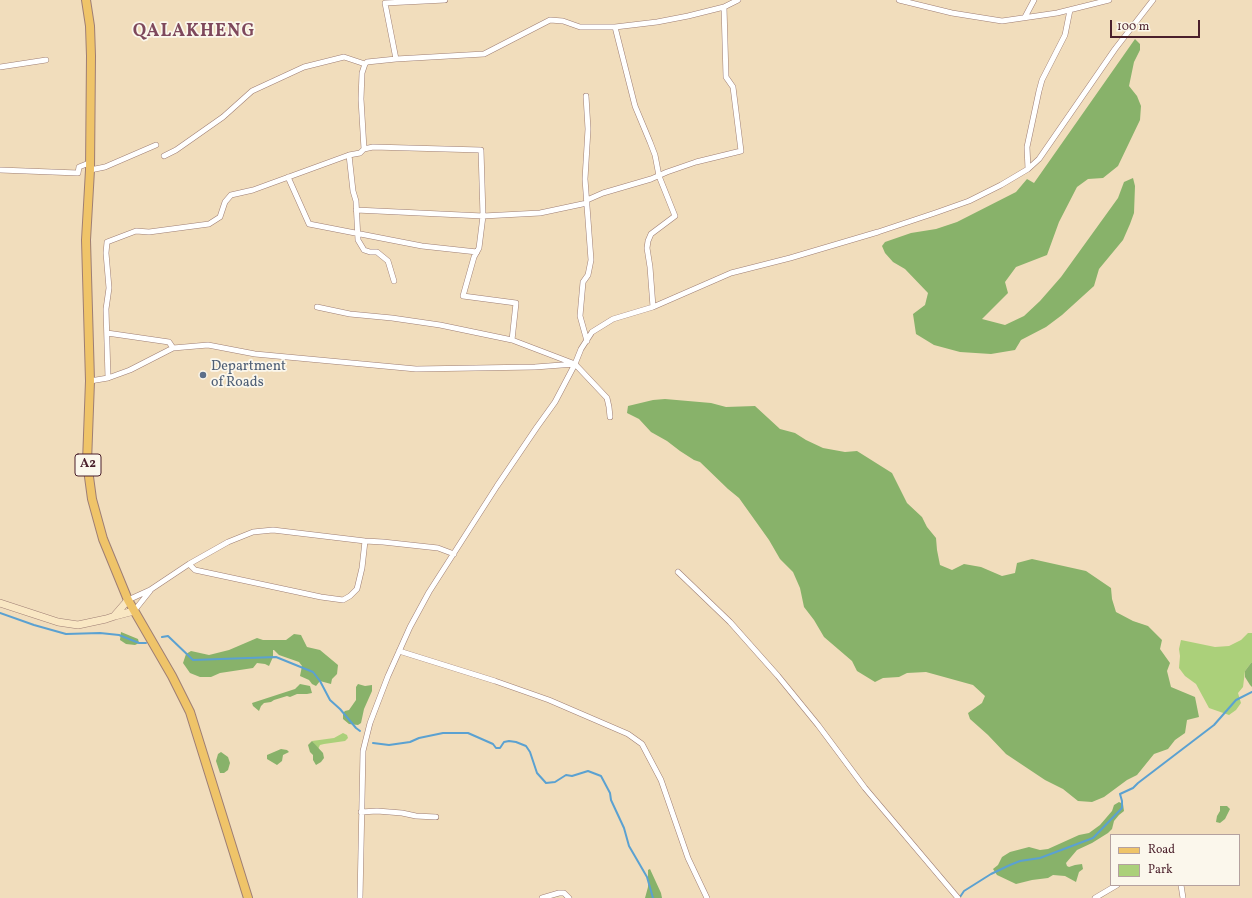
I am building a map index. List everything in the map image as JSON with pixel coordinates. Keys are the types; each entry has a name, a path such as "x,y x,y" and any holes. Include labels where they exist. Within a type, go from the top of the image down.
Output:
{"main road":[{"name":"A2","path":"86,0 90,26 90,166 86,240 90,380 87,462 92,499 103,539 128,600 172,676 190,712 248,898"},
{"path":"115,616 128,600"},
{"path":"0,603 58,622 78,625 134,611"}],"street":[{"path":"396,59 385,3 445,0"},
{"path":"164,156 176,150 223,117 252,91 304,67 344,57 365,64 367,62 396,59 484,54 550,20 562,21 580,27 615,27 657,22 724,6 738,0"},
{"path":"899,0 952,13 1002,21 1057,13 1109,0"},
{"path":"1025,17 1034,0"},
{"path":"360,898 363,752 370,723 399,651 429,592 555,402 592,332 613,319 653,307 731,273 790,258 878,232 969,200 1001,185 1028,169 1039,159 1115,49 1153,0"},
{"path":"356,210 483,216 540,213 587,201 603,193 651,179 696,162 741,151 733,87 726,77 724,6"},
{"path":"1028,169 1027,147 1039,91 1042,80 1065,35 1070,10"},
{"path":"615,27 635,106 652,148 659,176 675,216 651,234 648,241 647,248 653,307"},
{"path":"0,66 46,60"},
{"path":"364,149 361,99 362,74 365,64"},
{"path":"586,96 588,128 585,179 591,260 588,275 583,282 580,316 587,341"},
{"path":"0,170 78,173 79,168 90,166 106,167 156,145"},
{"path":"108,378 106,309 108,288 106,269 107,242 136,231 149,232 209,224 220,217 225,202 230,195 253,190 349,155 360,153 364,149 390,147 481,150 483,216 479,248 474,257 463,296 516,303 512,340"},
{"path":"349,155 358,240 364,250 377,252 388,261 394,281"},
{"path":"288,177 309,224 357,232 422,246 477,252"},
{"path":"317,308 350,314 440,325 512,340 576,364 607,398 610,417"},
{"path":"107,333 169,342 173,348"},
{"path":"90,380 98,381 130,370 173,348 208,345 263,354 416,369 535,367 576,364"},
{"path":"128,600 150,590 189,564 228,542 253,532 273,530 384,542 438,548 454,554"},
{"path":"189,564 196,570 321,597 343,600 350,596 357,588 362,568 365,541"},
{"path":"678,572 730,622 778,676 818,725 865,788 958,898"},
{"path":"134,611 150,590"},
{"path":"399,651 495,681 549,700 628,734 642,744 661,780 688,858 707,898"},
{"path":"361,812 402,812 416,816 436,817"},
{"path":"1095,898 1115,886"},
{"path":"1181,886 1183,898"},
{"path":"542,898 558,893 564,893 569,898"}],"green space":[{"path":"1135,39 1140,44 1140,50 1134,62 1129,86 1137,96 1141,106 1140,120 1118,166 1103,178 1088,179 1077,187 1059,222 1047,255 1016,267 1005,282 1008,293 982,319 1005,325 1024,316 1040,301 1061,277 1118,198 1124,182 1133,178 1135,186 1134,213 1123,240 1099,269 1094,286 1062,315 1046,327 1021,340 1015,350 991,354 960,352 934,345 916,334 913,314 925,305 928,293 905,269 893,262 885,253 882,246 885,242 911,233 936,229 957,222 1016,192 1027,179 1034,183"},
{"path":"665,399 711,403 726,407 755,406 780,429 795,433 823,448 845,452 857,451 892,473 907,503 922,517 927,527 936,538 940,565 952,570 964,564 981,567 1002,576 1015,573 1017,563 1032,559 1086,571 1111,588 1112,599 1116,612 1133,621 1148,626 1162,640 1160,649 1170,663 1167,671 1171,687 1195,697 1199,717 1187,720 1185,733 1175,740 1168,749 1154,754 1137,775 1127,780 1104,797 1092,802 1078,801 1063,789 1045,780 1006,754 970,719 968,713 982,703 985,696 973,685 926,672 907,673 899,677 883,678 875,682 857,671 852,661 824,637 804,607 800,588 793,572 780,559 769,540 739,498 700,462 694,460 651,432 639,419 627,413 628,406 653,400"},
{"path":"121,632 138,639 139,643 135,645 126,644 120,640"},
{"path":"1248,633 1252,633 1252,663 1245,671 1243,687 1238,693 1241,703 1236,710 1229,715 1209,708 1196,684 1185,676 1179,668 1179,649 1181,640 1215,647 1229,646 1241,640"},
{"path":"294,634 301,635 307,647 320,650 338,665 337,674 332,679 331,684 320,681 316,686 312,684 309,680 300,676 302,666 299,662 279,655 274,650 269,666 257,663 253,668 220,673 211,677 200,677 190,673 183,663 186,654 191,651 209,655 229,650 257,638 263,640 286,640"},
{"path":"1251,663 1252,687 1245,677 1245,671"},
{"path":"300,684 310,686 312,693 297,694 290,697 287,696 264,703 259,711 253,706 252,703 295,689"},
{"path":"358,684 365,686 372,685 372,691 364,709 361,723 358,725 349,724 343,719 343,713 349,710 356,700 356,687"},
{"path":"343,733 347,735 348,738 345,741 320,745 318,749 312,741 334,738"},
{"path":"312,741 323,753 324,758 316,765 308,745"},
{"path":"281,749 289,752 283,755 282,761 277,765 267,759 267,755"},
{"path":"221,752 228,757 230,763 228,770 224,773 220,773 216,761 218,754"},
{"path":"1119,802 1123,804 1124,811 1114,821 1112,829 1092,843 1077,850 1066,863 1069,867 1082,864 1083,869 1079,872 1076,882 1065,876 1053,875 1048,878 1016,884 997,875 993,869 998,865 1002,857 1010,852 1029,847 1040,850 1048,849 1079,835 1089,833 1100,825 1112,811 1114,805"},
{"path":"1220,806 1227,806 1230,809 1225,819 1220,823 1216,822 1220,811"},
{"path":"650,869 662,898 645,898 648,887 648,870"}],"waterway":[{"path":"0,613 66,634 100,633 119,635 139,643 146,643"},
{"path":"162,637 168,636 193,660 276,657 313,672 320,681 330,700 360,731"},
{"path":"960,897 964,891 991,874 1010,865 1020,861 1040,858 1093,838 1122,808 1120,794 1133,788 1214,725 1236,700 1252,692"},
{"path":"373,743 389,745 410,742 419,738 443,733 468,733 493,744 496,748 500,748 504,742 509,741 526,746 530,752 537,773 546,783 555,782 566,775 572,776 588,771 601,776 610,793 611,800 624,828 629,846 647,877 653,898"}],"place":[{"name":"Department of Roads","path":"203,375"}],"district":[{"name":"QALAKHENG","path":"194,33"}]}
